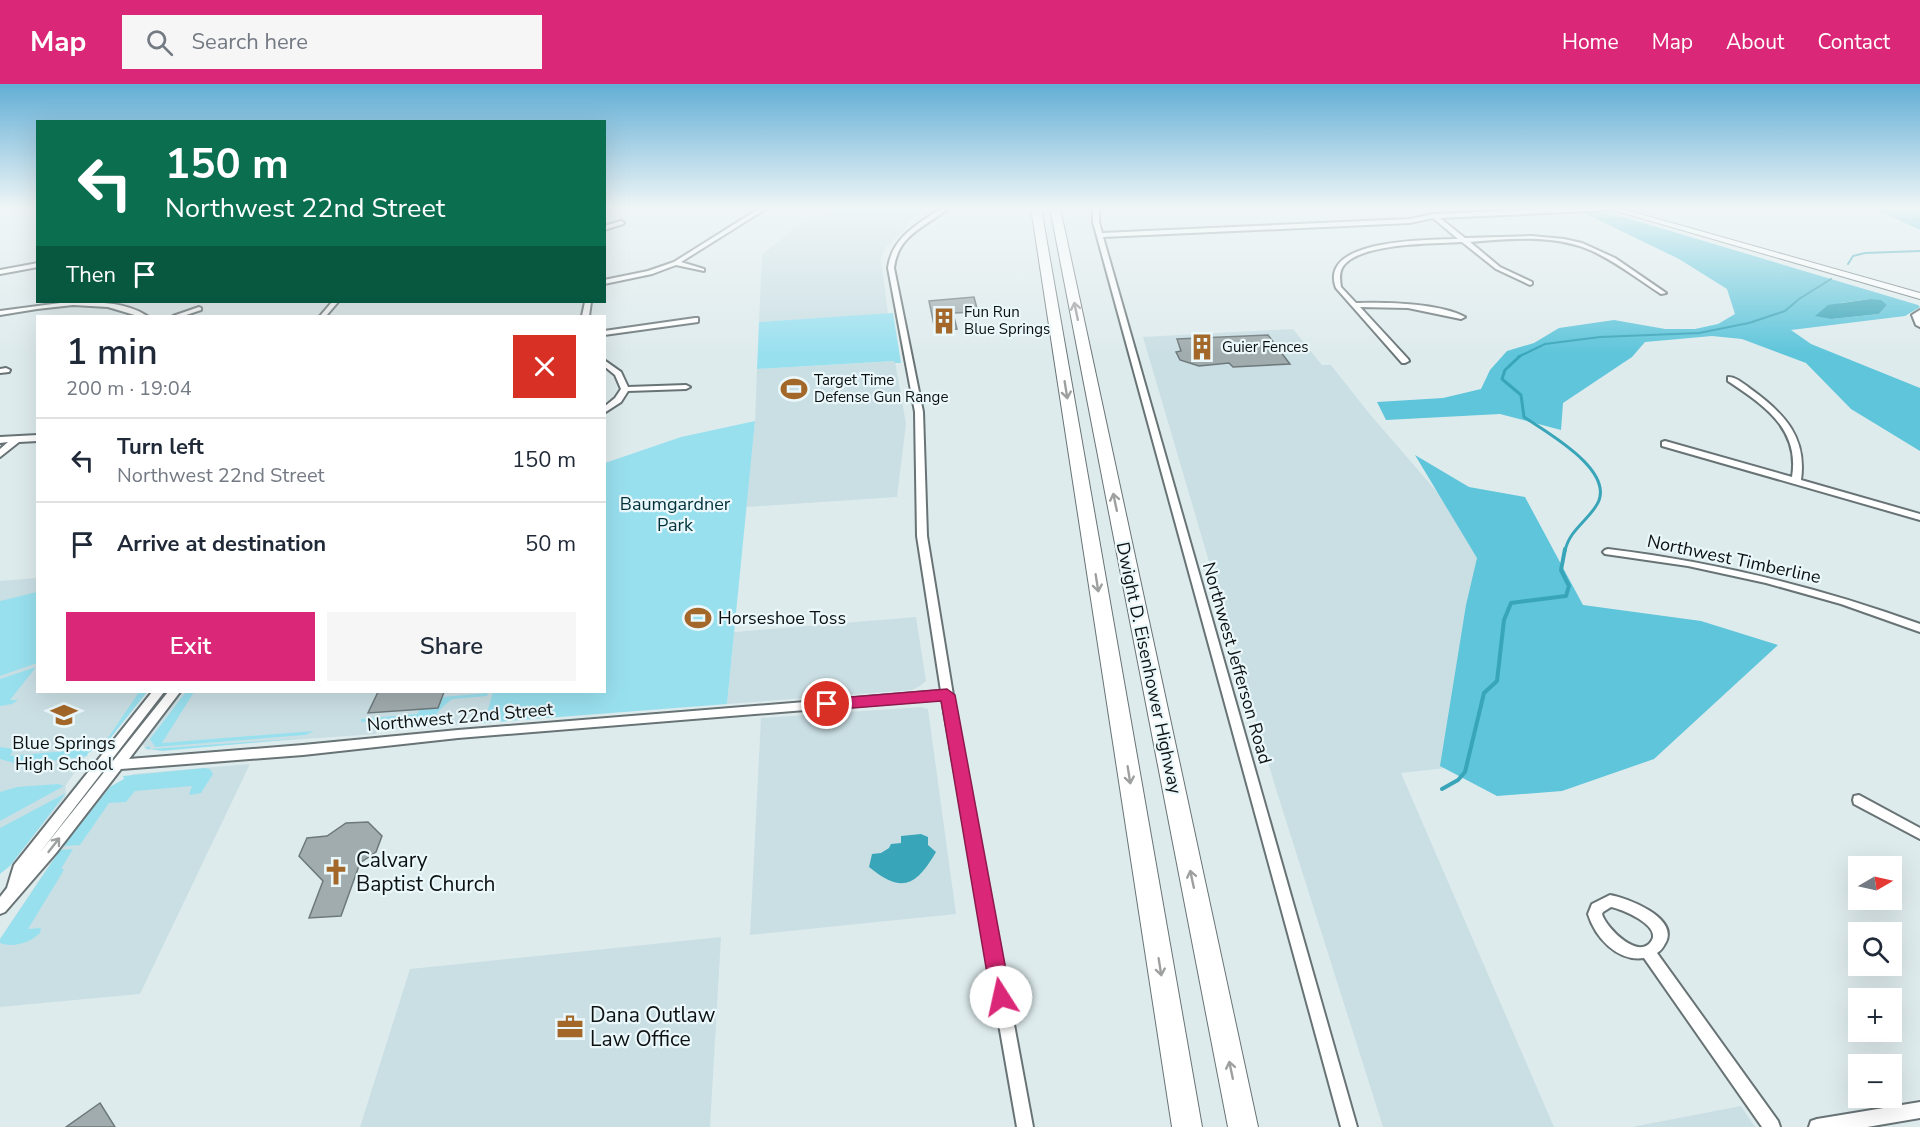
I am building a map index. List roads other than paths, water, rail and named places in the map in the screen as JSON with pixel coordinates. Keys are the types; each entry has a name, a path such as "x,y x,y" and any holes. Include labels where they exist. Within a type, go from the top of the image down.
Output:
{"highway":[{"name":"Dwight D. Eisenhower Highway","path":"1044,257 1187,1127"},
{"name":"Dwight D. Eisenhower Highway","path":"1065,257 1243,1127"}],"street":[{"path":"606,282 650,273 686,257"},
{"path":"891,257 919,412 922,536 947,695 1025,1127"},
{"name":"Northwest Jefferson Road","path":"1106,257 1349,1127"},
{"path":"1353,257 1339,267 1338,287 1405,361"},
{"path":"1485,257 1504,272 1530,283"},
{"path":"1609,257 1663,293"},
{"path":"1781,257 1920,296"},
{"path":"676,263 702,270"},
{"path":"0,272 36,265"},
{"path":"0,313 70,303"},
{"path":"98,303 115,305 140,315"},
{"path":"324,315 334,303"},
{"path":"1353,305 1400,303 1461,317"},
{"path":"180,315 199,309"},
{"path":"1920,312 1916,315 1920,325"},
{"path":"606,333 695,320"},
{"path":"606,364 618,374 625,389"},
{"path":"1731,379 1764,403 1792,436 1799,459 1796,480"},
{"path":"625,389 686,387"},
{"path":"606,409 618,400 625,389"},
{"path":"0,440 36,438"},
{"path":"0,454 17,439"},
{"path":"1665,444 1920,517"},
{"name":"Northwest Timberline","path":"1608,552 1692,563 1771,580 1835,598 1920,628"},
{"path":"14,888 19,869 157,693"},
{"path":"0,908 14,888 34,870 173,693"},
{"name":"Northwest 22nd Street","path":"119,764 947,695"},
{"path":"1859,800 1920,834"},
{"path":"1647,951 1772,1127"},
{"path":"1817,1127 1920,1110"}],"waterway":[{"path":"1848,264 1853,257"},
{"path":"1520,356 1545,344 1600,337 1699,333 1749,323 1785,311 1799,299 1831,279"},
{"path":"1520,356 1505,370 1502,379 1521,395 1524,417 1577,454 1598,480 1600,493 1596,506 1574,532 1565,551"},
{"path":"1442,789 1458,780 1465,772 1484,693 1497,681 1504,620 1511,603 1566,596 1569,586 1561,570 1565,549"}],"place":[{"name":"Fun Run Blue Springs","path":"944,321"},
{"name":"Guier Fences","path":"1202,347"},
{"name":"Target Time Defense Gun Range","path":"794,389"},
{"name":"Horseshoe Toss","path":"698,618"},
{"name":"Blue Springs High School","path":"64,715"},
{"name":"Calvary Baptist Church","path":"336,872"},
{"name":"Dana Outlaw Law Office","path":"570,1027"}],"park label":[{"name":"Baumgardner Park","path":"675,514"}]}
